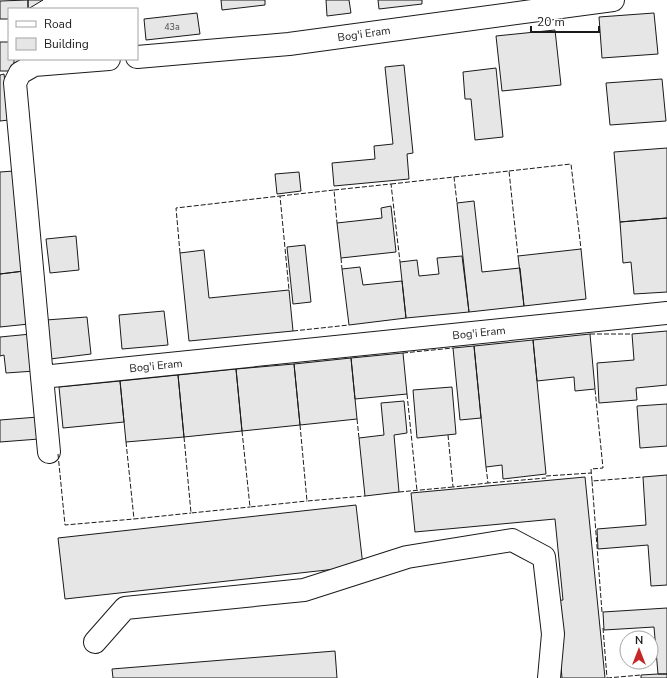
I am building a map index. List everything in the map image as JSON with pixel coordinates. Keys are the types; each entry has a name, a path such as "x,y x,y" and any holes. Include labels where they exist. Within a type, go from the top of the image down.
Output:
{"street":[{"name":"Bog'i Eram","path":"138,57 289,44 613,0"},
{"path":"49,452 15,83 20,73 34,65 96,60"},
{"name":"Bog'i Eram","path":"42,377 667,314"},
{"path":"95,642 125,608 304,590 408,557 512,540 544,557 553,634 549,678"}],"building":[{"path":"28,0 43,0 30,8 28,8"},
{"path":"28,0 28,8 8,8 8,19 0,19 0,1"},
{"path":"221,0 265,0 265,5 222,10"},
{"path":"326,0 349,0 351,13 327,16"},
{"path":"378,0 422,0 422,4 379,9"},
{"path":"197,13 200,34 146,40 144,19"},
{"path":"654,13 658,54 602,58 599,17"},
{"path":"555,30 561,85 502,91 496,36"},
{"path":"0,42 8,42 8,60 14,60 14,71 0,71"},
{"path":"404,65 413,153 407,154 409,179 334,186 332,163 375,159 374,146 393,144 385,67"},
{"path":"496,68 503,137 475,140 471,99 465,99 463,72"},
{"path":"4,74 9,120 0,121 0,75"},
{"path":"662,79 666,121 610,125 606,83"},
{"path":"667,148 667,218 620,222 614,152"},
{"path":"14,171 24,271 0,274 0,172"},
{"path":"299,172 301,191 277,194 275,174"},
{"path":"474,201 482,272 520,268 524,306 469,312 457,203"},
{"path":"391,206 396,252 341,258 337,223 382,218 381,208"},
{"path":"667,218 667,292 634,294 631,262 623,263 620,222"},
{"path":"76,236 79,270 50,273 46,239"},
{"path":"305,245 311,302 293,304 287,247"},
{"path":"581,249 586,299 524,306 518,256"},
{"path":"204,250 209,298 289,290 293,331 189,341 180,253"},
{"path":"462,256 469,312 406,318 400,262 417,260 419,276 439,274 437,258"},
{"path":"360,267 363,285 402,281 406,318 349,325 342,269"},
{"path":"24,271 29,324 0,327 0,274"},
{"path":"164,311 168,345 122,349 119,315"},
{"path":"87,317 91,354 50,359 46,320"},
{"path":"667,331 667,385 636,388 637,400 599,403 597,363 634,360 632,334"},
{"path":"31,334 35,371 6,373 4,355 0,356 0,337"},
{"path":"590,334 595,389 575,391 574,377 537,381 533,340"},
{"path":"533,340 546,474 503,479 502,465 486,467 474,346"},
{"path":"474,346 481,418 460,420 453,348"},
{"path":"403,353 407,394 355,399 351,358"},
{"path":"351,358 357,419 300,425 294,364"},
{"path":"294,364 300,425 242,431 236,369"},
{"path":"236,369 242,431 184,437 178,375"},
{"path":"178,375 184,437 126,442 120,381"},
{"path":"120,381 124,422 63,428 59,387"},
{"path":"452,387 456,434 417,438 413,390"},
{"path":"404,401 407,433 394,435 399,492 365,496 359,438 384,435 381,403"},
{"path":"667,404 667,446 640,448 637,406"},
{"path":"38,417 39,439 0,442 0,420"},
{"path":"667,475 667,585 651,586 648,545 598,549 597,529 646,525 643,477"},
{"path":"585,477 605,678 562,678 555,601 563,600 555,519 415,532 411,493"},
{"path":"356,505 363,566 65,599 58,538"},
{"path":"667,608 667,674 658,674 659,630 654,630 654,627 604,630 603,612"},
{"path":"335,651 337,678 113,678 112,669"},
{"path":"667,674 667,678 641,678 641,675"}],"fence":[{"path":"509,171 571,164 581,249"},
{"path":"454,177 509,171 518,256"},
{"path":"391,184 454,177 457,203"},
{"path":"334,190 391,184 400,262"},
{"path":"280,196 334,190 337,223"},
{"path":"180,253 176,208 280,196 289,290"},
{"path":"341,258 342,269"},
{"path":"293,331 349,325"},
{"path":"590,334 632,334"},
{"path":"403,353 453,348"},
{"path":"592,481 591,469 603,468 595,389"},
{"path":"407,394 417,491"},
{"path":"357,419 359,438"},
{"path":"300,425 307,501 365,496"},
{"path":"242,431 250,507 307,501"},
{"path":"448,435 453,487 488,483"},
{"path":"184,437 191,513 250,507"},
{"path":"126,442 134,519 191,513"},
{"path":"58,454 65,525 134,519"},
{"path":"486,467 488,483 546,478"},
{"path":"546,476 591,473"},
{"path":"602,612 592,481 643,477"},
{"path":"399,492 453,487"},
{"path":"603,628 607,678"},
{"path":"607,678 641,675"}]}
